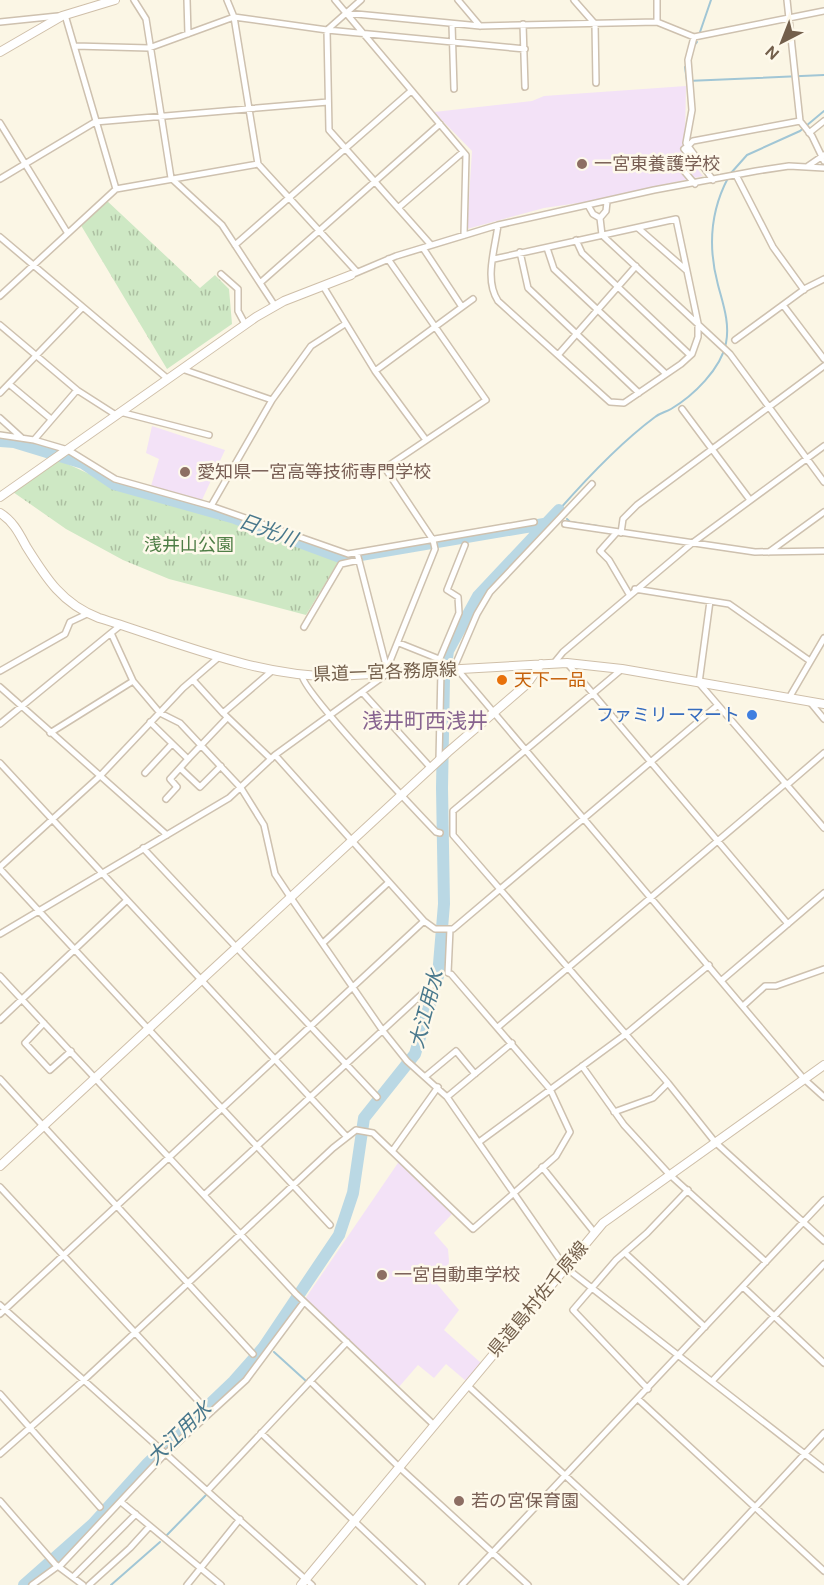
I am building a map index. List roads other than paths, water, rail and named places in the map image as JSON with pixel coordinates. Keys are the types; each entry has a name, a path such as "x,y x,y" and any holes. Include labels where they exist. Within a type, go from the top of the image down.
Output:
{"main road":[{"path":"0,52 64,15 93,3 115,0"},
{"path":"0,497 246,324 275,306 354,274"},
{"name":"県道一宮各務原線","path":"0,513 15,527 59,594 87,614 273,670 302,675 336,676 567,663 622,669 824,704"},
{"path":"0,1166 439,760 526,684 541,664"},
{"name":"県道島村佐千原線","path":"306,1583 353,1522 594,1232 614,1214 669,1174 824,1065"}],"street":[{"path":"134,0 146,19 171,178 222,225 275,306"},
{"path":"187,0 188,34"},
{"path":"226,0 234,17 258,164 354,274 430,245 498,225 735,175 789,166 824,168"},
{"path":"335,0 466,155 464,235"},
{"path":"361,0 327,30 329,130 430,245"},
{"path":"469,0 460,3 480,26"},
{"path":"657,0 657,22"},
{"path":"787,0 801,122 823,157 806,167"},
{"path":"577,1 595,24 596,83"},
{"path":"346,13 480,26 657,22 682,30 694,37 824,11"},
{"path":"0,22 64,15 116,189"},
{"path":"75,46 149,48 234,17 327,30 525,49"},
{"path":"452,24 454,89"},
{"path":"523,24 525,87"},
{"path":"694,37 688,60 692,110 686,143 713,180"},
{"path":"235,245 411,91"},
{"path":"0,179 95,122 328,102"},
{"path":"808,132 824,121"},
{"path":"695,184 678,164 688,154 684,149 693,141 801,122"},
{"path":"0,123 67,232"},
{"path":"260,283 440,124"},
{"path":"398,208 463,152"},
{"path":"0,296 31,264 116,189 258,164"},
{"path":"735,175 773,247 804,290"},
{"path":"607,202 606,211 600,218 602,235 728,352 824,482"},
{"path":"589,207 593,214 600,218"},
{"path":"494,259 676,219 699,323 698,337 690,356 624,402 610,402 498,301 490,283 498,225"},
{"path":"638,228 687,272"},
{"path":"0,237 168,379"},
{"path":"576,240 582,253 690,356"},
{"path":"423,248 462,307"},
{"path":"547,248 554,269 666,374"},
{"path":"520,252 528,288 639,393"},
{"path":"0,934 167,835 241,788 273,757 388,673 390,661 434,553 433,540 385,468 486,400 388,260"},
{"path":"558,355 636,266"},
{"path":"221,274 238,289 238,312 246,324"},
{"path":"735,340 804,290 824,279"},
{"path":"323,286 375,371 426,440"},
{"path":"375,371 474,299"},
{"path":"783,305 824,359"},
{"path":"0,393 82,308"},
{"path":"211,506 272,400 311,346 345,324"},
{"path":"0,325 76,390 118,413 209,435"},
{"path":"629,594 609,560 600,551 619,533 623,519 637,505 824,366"},
{"path":"182,369 272,400"},
{"path":"9,384 51,419"},
{"path":"34,440 76,390"},
{"path":"682,409 750,500"},
{"path":"0,418 21,438"},
{"path":"0,435 34,440 67,451 115,479 211,506 358,557"},
{"path":"554,663 563,652 635,589 691,544 824,446"},
{"path":"592,484 490,592 477,614 454,670 722,980 804,1079 824,1097"},
{"path":"767,553 824,512"},
{"path":"303,627 341,564 358,557 433,540 534,522"},
{"path":"565,524 691,544 767,553 824,551"},
{"path":"439,760 439,659 459,613 458,597 447,590 465,545"},
{"path":"358,557 388,673"},
{"path":"635,589 729,604 810,661"},
{"path":"710,601 699,683 824,828"},
{"path":"0,671 65,634 70,622 87,614"},
{"path":"0,724 121,625"},
{"path":"111,633 133,681 160,713 180,723 241,788 264,825 275,874 291,898 406,1061 447,1097 565,1267 680,1354 824,1469"},
{"path":"789,698 824,638"},
{"path":"399,643 439,659"},
{"path":"221,655 150,722 100,776 0,868 258,1144 330,1225"},
{"path":"567,663 788,924"},
{"path":"622,669 453,811 453,835 668,1083 716,1142 824,1241"},
{"path":"166,799 177,787 170,779 201,746 225,715 273,670"},
{"path":"302,675 304,684 331,715 402,795 440,833"},
{"path":"193,680 225,715 273,757 424,921 440,929 459,926 500,887 718,705"},
{"path":"50,733 133,681"},
{"path":"0,687 167,835"},
{"path":"362,692 431,768"},
{"path":"810,702 824,719"},
{"path":"150,722 189,758"},
{"path":"145,773 172,744"},
{"path":"498,1027 824,753"},
{"path":"0,763 347,1137"},
{"path":"181,769 200,787 221,766"},
{"path":"143,848 376,1097"},
{"path":"323,943 389,882"},
{"path":"722,980 824,893"},
{"path":"0,1020 127,900"},
{"path":"306,1583 208,1490 2,1310 424,921"},
{"path":"0,1454 84,1380 294,1184 358,1129 368,1131 393,1150 473,1228 556,1156 570,1132 550,1089 498,1027 448,973 450,929"},
{"path":"479,1142 626,1034 709,965"},
{"path":"743,1006 765,986 776,986 824,969"},
{"path":"2,981 71,1051 296,1294 434,1425"},
{"path":"204,1195 434,983"},
{"path":"44,1023 25,1043 50,1070 71,1051"},
{"path":"447,1097 512,1043"},
{"path":"426,1077 456,1051 475,1074"},
{"path":"582,1066 614,1112 669,1174 766,1262"},
{"path":"0,1079 253,1354"},
{"path":"614,1112 653,1098 668,1083"},
{"path":"393,1150 438,1087"},
{"path":"542,1167 594,1232"},
{"path":"0,1187 202,1406"},
{"path":"648,1389 573,1310 625,1253 688,1190"},
{"path":"462,1585 824,1200"},
{"path":"625,1253 705,1327"},
{"path":"712,1380 824,1264"},
{"path":"743,1287 824,1363"},
{"path":"32,1585 121,1502 162,1450 246,1380 303,1300"},
{"path":"208,1490 347,1342"},
{"path":"310,1381 399,1467 528,1585"},
{"path":"467,1385 684,1585 824,1434"},
{"path":"0,1394 100,1507"},
{"path":"638,1399 824,1571"},
{"path":"261,1433 422,1585"},
{"path":"0,1501 56,1564 83,1585"},
{"path":"121,1502 221,1585"},
{"path":"73,1577 136,1514"},
{"path":"187,1585 240,1519"},
{"path":"89,1585 130,1548 150,1526"}],"waterway":[{"path":"699,35 711,0"},
{"path":"693,47 697,42"},
{"path":"685,67 687,81 824,75"},
{"path":"731,173 747,155 800,131 824,111"},
{"path":"561,512 559,510 617,449 659,414 688,397 705,381 723,353 727,328 712,244 717,204 728,178"},
{"name":"日光川","path":"0,441 14,442 83,463 114,484 235,518 343,558 544,524"},
{"name":"大江用水","path":"24,1585 93,1524 148,1463 234,1381 263,1348 339,1235 353,1193 364,1118 415,1054 438,976 444,904 442,788 444,679 448,651 478,596 559,510"},
{"name":"日光川","path":"567,519 570,522 598,526"},
{"path":"274,1352 306,1381"},
{"path":"301,1395 308,1387"},
{"path":"165,1537 206,1495"},
{"path":"111,1585 160,1542"}],"place":[{"name":"一宮東養護学校","path":"582,164"},
{"name":"愛知県一宮高等技術専門学校","path":"185,472"},
{"name":"天下一品","path":"502,680"},
{"name":"ファミリーマート","path":"752,715"},
{"name":"一宮自動車学校","path":"382,1275"},
{"name":"若の宮保育園","path":"459,1501"}],"district":[{"name":"浅井町西浅井","path":"425,721"}],"park label":[{"name":"浅井山公園","path":"189,545"}]}
